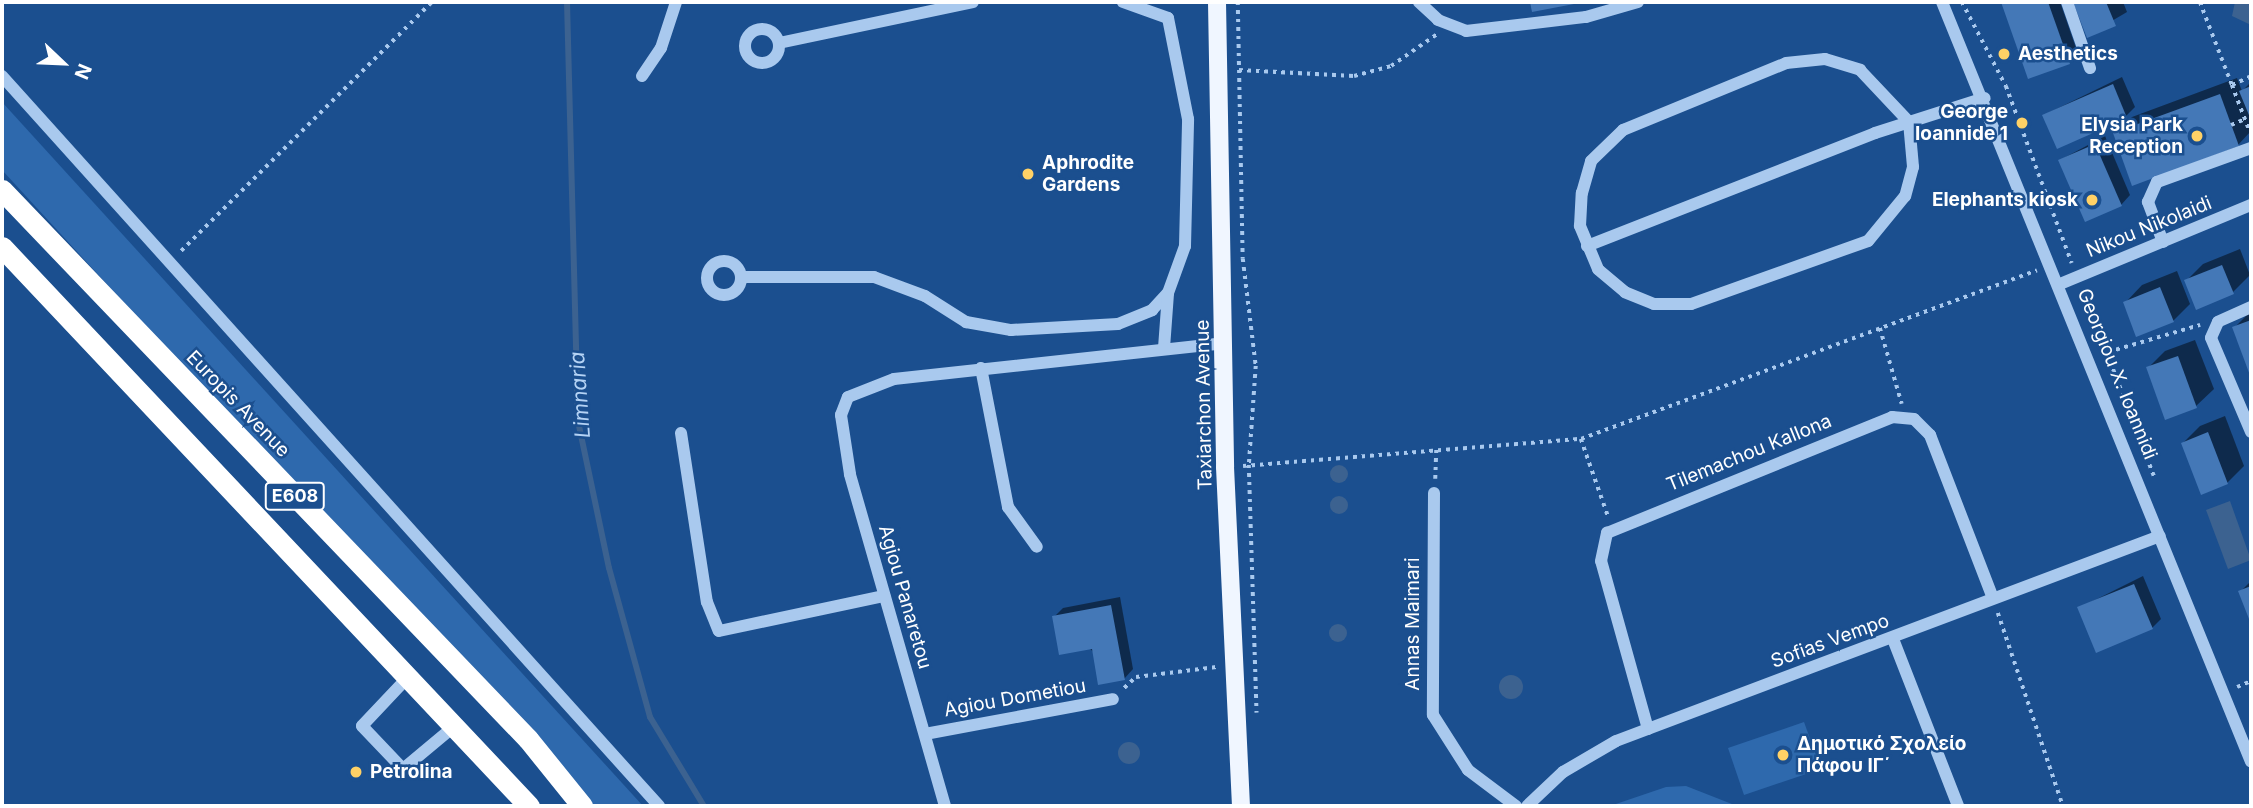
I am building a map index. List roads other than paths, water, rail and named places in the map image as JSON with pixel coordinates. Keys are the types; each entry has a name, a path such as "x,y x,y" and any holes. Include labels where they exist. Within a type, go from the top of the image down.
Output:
{"highway":[{"name":"Europis Avenue","path":"2,190 528,739 582,806"},
{"name":"E608","path":"2,247 457,724 529,806"}],"main road":[{"name":"Taxiarchon Avenue","path":"1217,2 1225,467 1241,806"}],"street":[{"path":"642,76 657,58 676,2"},
{"path":"779,43 973,2"},
{"path":"1123,2 1168,18 1181,72 1190,211 1168,293 1164,348"},
{"path":"1419,2 1450,25 1495,30 1586,17 1638,2"},
{"name":"Georgiou X. Ioannidi","path":"1942,2 1985,98 2251,762"},
{"path":"2067,2 2090,68"},
{"path":"1825,59 1860,70 1909,122 1913,167 1889,221 1868,241 1792,271 1691,304 1654,304 1625,292 1598,269 1587,246 1580,226 1591,161 1623,130 1786,63 1825,59"},
{"path":"2,76 168,266 659,806"},
{"path":"1587,246 1909,122 1985,98"},
{"path":"2163,242 2148,202 2157,182 2251,148"},
{"name":"Nikou Nikolaidi","path":"2060,284 2251,205"},
{"path":"741,276 874,277 925,296 966,322 1044,332 1138,318 1168,293"},
{"path":"2251,307 2213,328 2251,432"},
{"path":"1037,547 1009,507 981,368 1223,343"},
{"name":"Agiou Panaretou","path":"945,806 850,474 841,415 848,397 894,379 981,368"},
{"name":"Tilemachou Kallona","path":"1648,729 1601,561 1612,528 1892,417 1907,419 1930,435 1993,598"},
{"path":"681,433 707,602 719,631 884,596"},
{"name":"Annas Maimari","path":"1434,493 1433,715 1468,770 1516,806"},
{"name":"Sofias Vempo","path":"1527,806 1585,757 1648,729 1893,639 1993,598 2160,536"},
{"path":"1893,639 1958,806"},
{"path":"410,675 362,726 403,769 457,724"},
{"name":"Agiou Dometiou","path":"925,734 1113,699"}],"waterway":[{"name":"Limnaria","path":"567,2 578,421 609,568 650,717 704,806"}],"place":[{"name":"Aesthetics","path":"2004,54"},
{"name":"George Ioannide 1","path":"2022,123"},
{"name":"Elysia Park Reception","path":"2197,136"},
{"name":"Aphrodite Gardens","path":"1028,174"},
{"name":"Elephants kiosk","path":"2092,200"},
{"name":"Δημοτικό Σχολείο Πάφου ΙΓ΄","path":"1783,755"},
{"name":"Petrolina","path":"356,772"}]}
